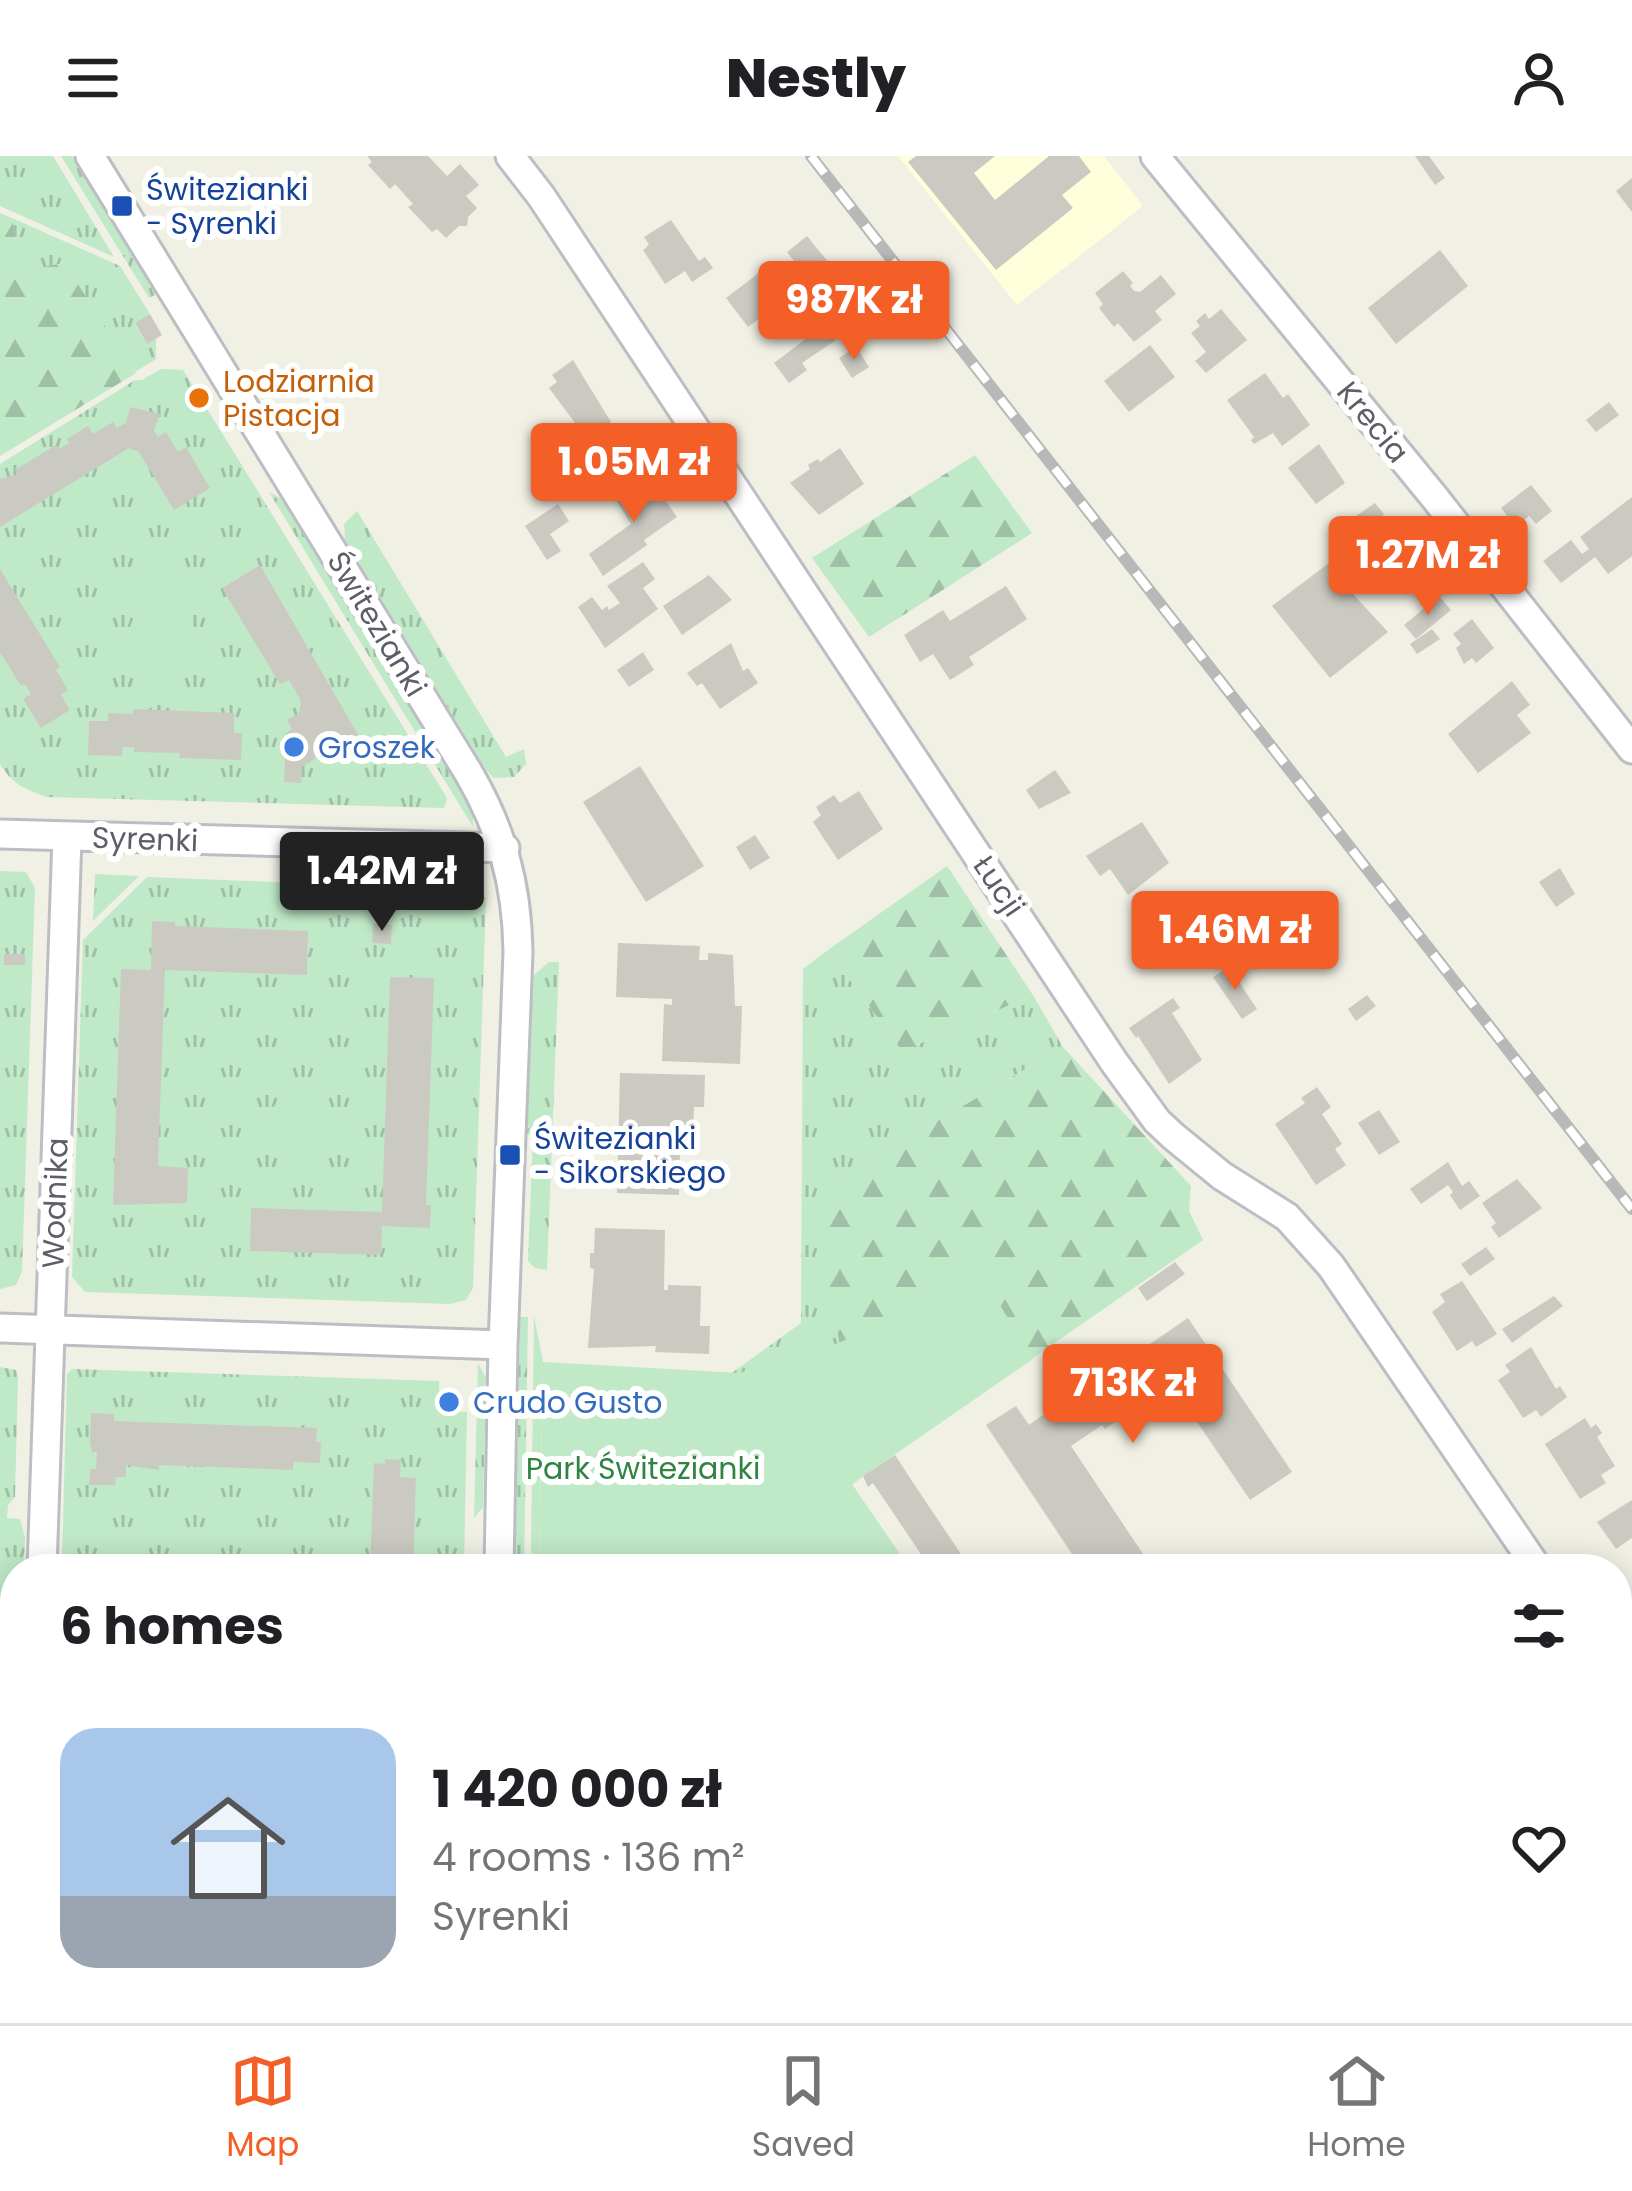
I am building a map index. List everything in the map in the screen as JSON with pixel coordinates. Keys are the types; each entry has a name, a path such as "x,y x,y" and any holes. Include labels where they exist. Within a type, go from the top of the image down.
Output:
{"street":[{"name":"Świtezianki","path":"90,156 469,774 505,848 516,897 518,952 500,1554"},
{"name":"Łucji","path":"510,156 542,196 1157,1121 1222,1176 1287,1217 1319,1252 1365,1310 1528,1554"},
{"name":"Krecia","path":"1155,156 1436,499 1632,749"},
{"name":"Syrenki","path":"0,834 505,848"},
{"name":"Wodnika","path":"43,1554 67,837"},
{"path":"0,1328 503,1345"}],"shaded area":[{"path":"898,156 1104,156 1143,206 1017,305"}],"green space":[{"path":"0,156 53,156 114,257 0,206"},
{"path":"61,156 72,156 157,294 149,298"},
{"path":"0,213 12,218 22,271 64,263 136,373 0,456"},
{"path":"12,218 120,266 150,314 135,324 147,344 156,338 156,359 135,372 64,263 22,272"},
{"path":"161,369 183,370 447,798 444,808 46,797 20,785 0,764 0,464 135,380"},
{"path":"975,455 1032,533 869,637 812,558"},
{"path":"269,492 284,500 459,788 473,813 473,827"},
{"path":"357,511 506,757 524,749 526,764 514,777 494,778 487,771 345,540 344,524"},
{"path":"163,575 215,661 187,671 114,665 147,586"},
{"path":"947,866 1033,995 902,1051 828,950"},
{"path":"0,871 26,872 35,888 22,1272 16,1285 0,1289"},
{"path":"95,875 139,876 93,921"},
{"path":"147,877 458,889 474,890 486,898 473,1288 466,1300 450,1304 85,1292 72,1277 83,940"},
{"path":"828,950 902,1051 1033,995 1063,1047 826,1187 863,1476 852,1485 899,1553 704,1393 801,1323 803,969"},
{"path":"549,962 559,962 547,1270 528,1261 533,1135 526,1134 532,977"},
{"path":"1063,1047 1191,1186 1189,1211 1203,1240 863,1476 817,1215 826,1187"},
{"path":"306,1077 326,1088 329,1095 328,1154 260,1152 260,1119"},
{"name":"Park Świtezianki","path":"974,1263 1033,1359 852,1484 900,1554 539,1554 543,1362 739,1373 831,1346 876,1327"},
{"path":"534,1316 543,1362 539,1554 532,1554"},
{"path":"520,1317 528,1317 524,1554 515,1554"},
{"path":"478,1363 486,1378 483,1507 474,1518"},
{"path":"0,1367 16,1370 18,1377 15,1497 8,1505 7,1518 20,1519 25,1537 24,1554 0,1554"},
{"path":"72,1369 439,1381 440,1410 467,1412 464,1554 62,1554 67,1374"}],"building":[{"path":"367,156 428,156 447,176 460,164 479,185 466,196 477,208 467,226 459,226 446,238 437,229 432,232 408,207 413,204 395,184 390,189 368,165 372,162"},
{"path":"916,156 995,156 974,173 995,200 1049,156 1079,156 1091,172 1062,195 1073,208 996,270 908,162"},
{"path":"1415,156 1429,156 1445,178 1435,185"},
{"path":"1632,178 1632,212 1616,191"},
{"path":"671,220 699,261 705,257 713,268 692,282 685,271 665,284 643,250 649,245 644,237"},
{"path":"807,236 859,300 837,316 806,276 797,283 807,294 787,309 781,302 748,327 726,298 781,262 790,273 798,266 787,252"},
{"path":"1440,250 1468,286 1396,344 1368,308"},
{"path":"1123,271 1134,291 1140,292 1161,275 1176,294 1155,311 1162,320 1134,342 1118,323 1114,327 1099,308 1103,304 1095,293"},
{"path":"1221,309 1247,340 1206,373 1195,361 1206,352 1191,333 1205,313 1209,319"},
{"path":"150,314 162,335 147,344 135,323"},
{"path":"824,325 836,340 802,363 807,370 789,383 774,363"},
{"path":"1150,345 1175,377 1129,412 1104,381"},
{"path":"856,347 869,367 852,378 839,358"},
{"path":"573,360 611,422 587,439 549,388 557,382 552,375"},
{"path":"1265,373 1283,398 1288,394 1310,425 1282,446 1273,433 1254,444 1254,437 1227,400"},
{"path":"1609,402 1619,415 1596,432 1586,420"},
{"path":"130,407 160,414 154,430 158,437 166,432 178,452 186,447 210,488 174,510 139,452 129,448 0,527 0,479 18,474 15,470 56,445 59,449 69,443 67,439 88,426 93,434 113,422 117,428 126,423"},
{"path":"1319,444 1345,483 1316,504 1288,468"},
{"path":"840,448 864,484 819,515 790,483 810,469 808,465"},
{"path":"644,478 647,483 651,480 677,517 603,576 589,554 631,524 615,498"},
{"path":"1531,485 1552,511 1536,524 1529,516 1516,527 1501,508"},
{"path":"1632,497 1632,556 1608,574 1595,557 1561,583 1543,561 1571,540 1582,554 1589,549 1580,537"},
{"path":"1375,503 1389,531 1359,551 1340,527"},
{"path":"558,504 569,521 550,534 561,551 547,560 525,526"},
{"path":"1333,560 1356,590 1352,593 1388,632 1330,678 1272,606"},
{"path":"643,562 655,579 643,588 658,609 605,648 578,607 592,597 602,610 620,603 607,586"},
{"path":"260,565 364,745 340,754 335,746 302,767 301,783 284,782 286,733 292,729 287,720 299,713 301,701 289,680 280,684 222,588"},
{"path":"0,569 60,667 56,670 68,690 61,695 70,710 41,728 23,699 31,694 0,652"},
{"path":"709,575 732,600 682,635 663,606"},
{"path":"1006,586 1027,619 969,657 974,665 950,680 933,654 920,662 904,635 943,610 950,621"},
{"path":"1439,596 1451,610 1416,639 1404,625"},
{"path":"1472,619 1494,648 1476,663 1472,658 1464,664 1456,648 1461,644 1453,634"},
{"path":"1432,629 1440,639 1417,654 1410,644"},
{"path":"731,643 743,671 748,668 758,683 720,709 702,683 697,686 687,673"},
{"path":"643,652 654,670 629,687 617,670"},
{"path":"1512,681 1530,705 1517,715 1531,733 1478,773 1448,734"},
{"path":"133,709 234,713 234,733 242,733 241,760 179,758 180,753 134,752 134,747 123,747 122,756 88,755 89,721 108,721 108,713 133,714"},
{"path":"640,766 704,866 646,902 583,802"},
{"path":"1055,770 1071,793 1039,809 1026,790"},
{"path":"859,791 883,829 838,860 813,822 821,815 816,807 834,795 840,803"},
{"path":"1142,822 1169,863 1128,895 1110,869 1100,876 1086,856"},
{"path":"755,835 770,858 750,870 736,847"},
{"path":"1560,868 1575,894 1556,907 1539,882"},
{"path":"152,921 308,931 307,975 165,970 158,1166 188,1168 187,1203 113,1205 121,969 151,970"},
{"path":"373,924 392,925 391,944 372,943"},
{"path":"618,943 700,946 699,960 708,960 708,953 733,955 735,1006 742,1006 740,1064 662,1061 664,1004 672,1005 672,999 616,997"},
{"path":"4,954 25,954 25,965 4,965"},
{"path":"1229,967 1257,1009 1242,1019 1213,977"},
{"path":"390,977 434,978 426,1205 431,1205 430,1228 382,1226 381,1255 250,1251 251,1208 382,1212"},
{"path":"1367,995 1376,1006 1356,1021 1348,1009"},
{"path":"1173,998 1180,1008 1172,1013 1202,1060 1169,1084 1129,1028"},
{"path":"620,1073 705,1075 704,1107 694,1107 693,1150 680,1150 679,1195 617,1193"},
{"path":"1317,1087 1331,1107 1322,1114 1342,1144 1335,1149 1346,1165 1316,1185 1275,1124 1305,1103 1301,1098"},
{"path":"1379,1110 1400,1142 1379,1155 1358,1123"},
{"path":"1448,1162 1462,1186 1469,1181 1480,1196 1460,1210 1448,1185 1421,1204 1410,1189"},
{"path":"1517,1179 1542,1208 1499,1238 1491,1227 1496,1223 1482,1203"},
{"path":"595,1228 665,1230 664,1290 668,1285 701,1286 700,1326 710,1326 709,1354 655,1352 656,1346 588,1348"},
{"path":"1486,1247 1495,1259 1470,1276 1461,1264"},
{"path":"1175,1262 1185,1274 1147,1301 1138,1288"},
{"path":"1462,1281 1497,1334 1476,1347 1472,1341 1457,1351 1432,1312 1445,1302 1440,1294"},
{"path":"1554,1296 1563,1306 1512,1343 1502,1329"},
{"path":"1188,1318 1292,1472 1250,1500 1170,1382 1105,1429 1102,1425 1071,1446 1143,1554 1072,1554 986,1425 1016,1406 1029,1425 1059,1403 1070,1418 1141,1365 1144,1370 1157,1362 1147,1346"},
{"path":"1531,1347 1556,1389 1560,1386 1567,1397 1541,1417 1536,1410 1523,1418 1498,1380 1510,1372 1505,1365"},
{"name":"Crudo Gusto","path":"441,1390 457,1394 457,1411 440,1410"},
{"path":"91,1413 114,1414 114,1421 317,1428 320,1463 293,1462 293,1470 159,1465 159,1470 126,1465 126,1477 116,1477 115,1485 89,1485 97,1452 92,1452 90,1443"},
{"path":"1585,1418 1602,1433 1597,1437 1615,1466 1601,1475 1606,1483 1580,1499 1545,1444"},
{"path":"895,1455 961,1554 921,1554 873,1483 868,1487 863,1476"},
{"path":"385,1459 401,1460 400,1477 416,1478 413,1554 371,1554 374,1463 385,1464"},
{"path":"1632,1500 1632,1538 1616,1549 1597,1522"}],"railway":[{"path":"811,156 1632,1209"}],"place":[{"name":"Świtezianki - Syrenki","path":"122,206"},
{"name":"Lodziarnia Pistacja","path":"199,398"},
{"name":"Groszek","path":"294,747"},
{"name":"Świtezianki - Sikorskiego","path":"510,1155"},
{"name":"Crudo Gusto","path":"449,1402"}]}
